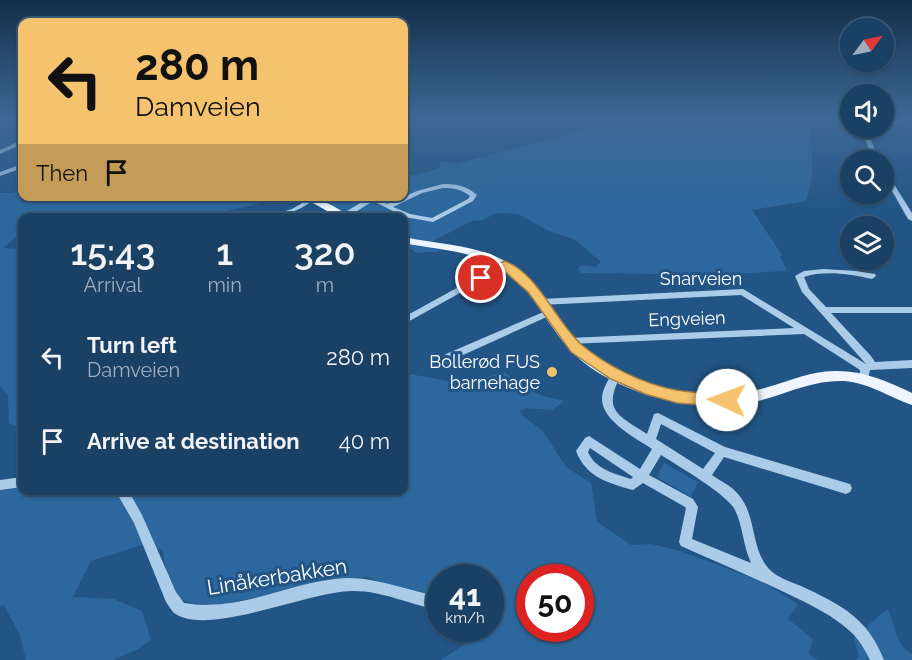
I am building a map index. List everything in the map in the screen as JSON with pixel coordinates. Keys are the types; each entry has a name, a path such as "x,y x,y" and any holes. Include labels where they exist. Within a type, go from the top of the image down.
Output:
{"main road":[{"path":"313,201 337,213"},
{"path":"408,241 467,250 504,265 526,283 569,340 587,357 616,375 650,389 677,397 720,401 752,397 822,377 867,371 912,399"}],"street":[{"path":"2,171 18,167"},
{"path":"408,198 444,185 456,186 474,195 471,200 433,220 408,214"},
{"path":"894,189 912,219"},
{"path":"282,213 299,208 310,201"},
{"path":"350,213 366,201"},
{"path":"377,201 406,213"},
{"path":"388,206 401,201"},
{"path":"408,319 504,265"},
{"path":"872,276 841,272 801,274 799,277 802,286 823,310 867,371 912,364"},
{"name":"Snarveien","path":"545,308 740,292 751,296 867,371"},
{"path":"442,363 449,357 545,308"},
{"path":"823,310 912,310"},
{"name":"Engveien","path":"569,340 806,331"},
{"path":"616,375 607,391 607,407 622,423 726,491 739,503 753,559 766,576"},
{"path":"846,488 722,451 658,417 655,445 641,476 633,485 607,476 590,466 582,452 589,441 641,476 691,505 685,542 766,576 842,615 864,634 876,660"},
{"path":"704,477 722,451"},
{"path":"0,485 18,483"},
{"name":"Linåkerbakken","path":"124,495 138,519 175,605 182,610 214,612 273,602 325,586 356,584 426,601"}],"shaded area":[{"path":"509,150 812,150 812,174 806,201 752,210 782,255 780,256 787,271 731,274 728,276 734,288 729,288 712,275 582,273 578,269 580,265 596,267 601,262 574,239 549,231 518,214 496,213 483,220 472,221 423,246 443,251 417,253 408,249 408,213 331,213 304,201 408,201 408,176 439,168 441,161 456,164"},
{"path":"18,190 18,201 270,201 218,213 18,213 18,235 3,248 18,249 18,427 9,423 8,395 0,386 0,193 13,193"},
{"path":"505,372 532,391 564,401 552,410 526,408 520,411 524,417 543,431 566,467 591,483 597,522 631,545 651,544 680,551 763,582 798,604 788,619 813,639 809,654 817,660 441,660 466,642 504,642 504,564 426,564 426,593 420,594 367,577 324,580 292,590 220,605 192,603 180,599 167,571 162,550 142,545 91,561 73,597 114,599 142,611 151,640 138,649 113,660 26,660 20,636 4,605 0,606 0,489 18,486 18,495 408,495 408,374 464,384"},
{"path":"664,463 698,482 691,497 657,477"},
{"path":"887,609 898,639 901,645 912,654 912,660 856,660 859,657 854,638"}],"place":[{"name":"Bollerød FUS barnehage","path":"552,372"}],"route":[{"path":"481,278 504,265 521,277 576,348 616,375 638,385 677,397 727,400"}]}
